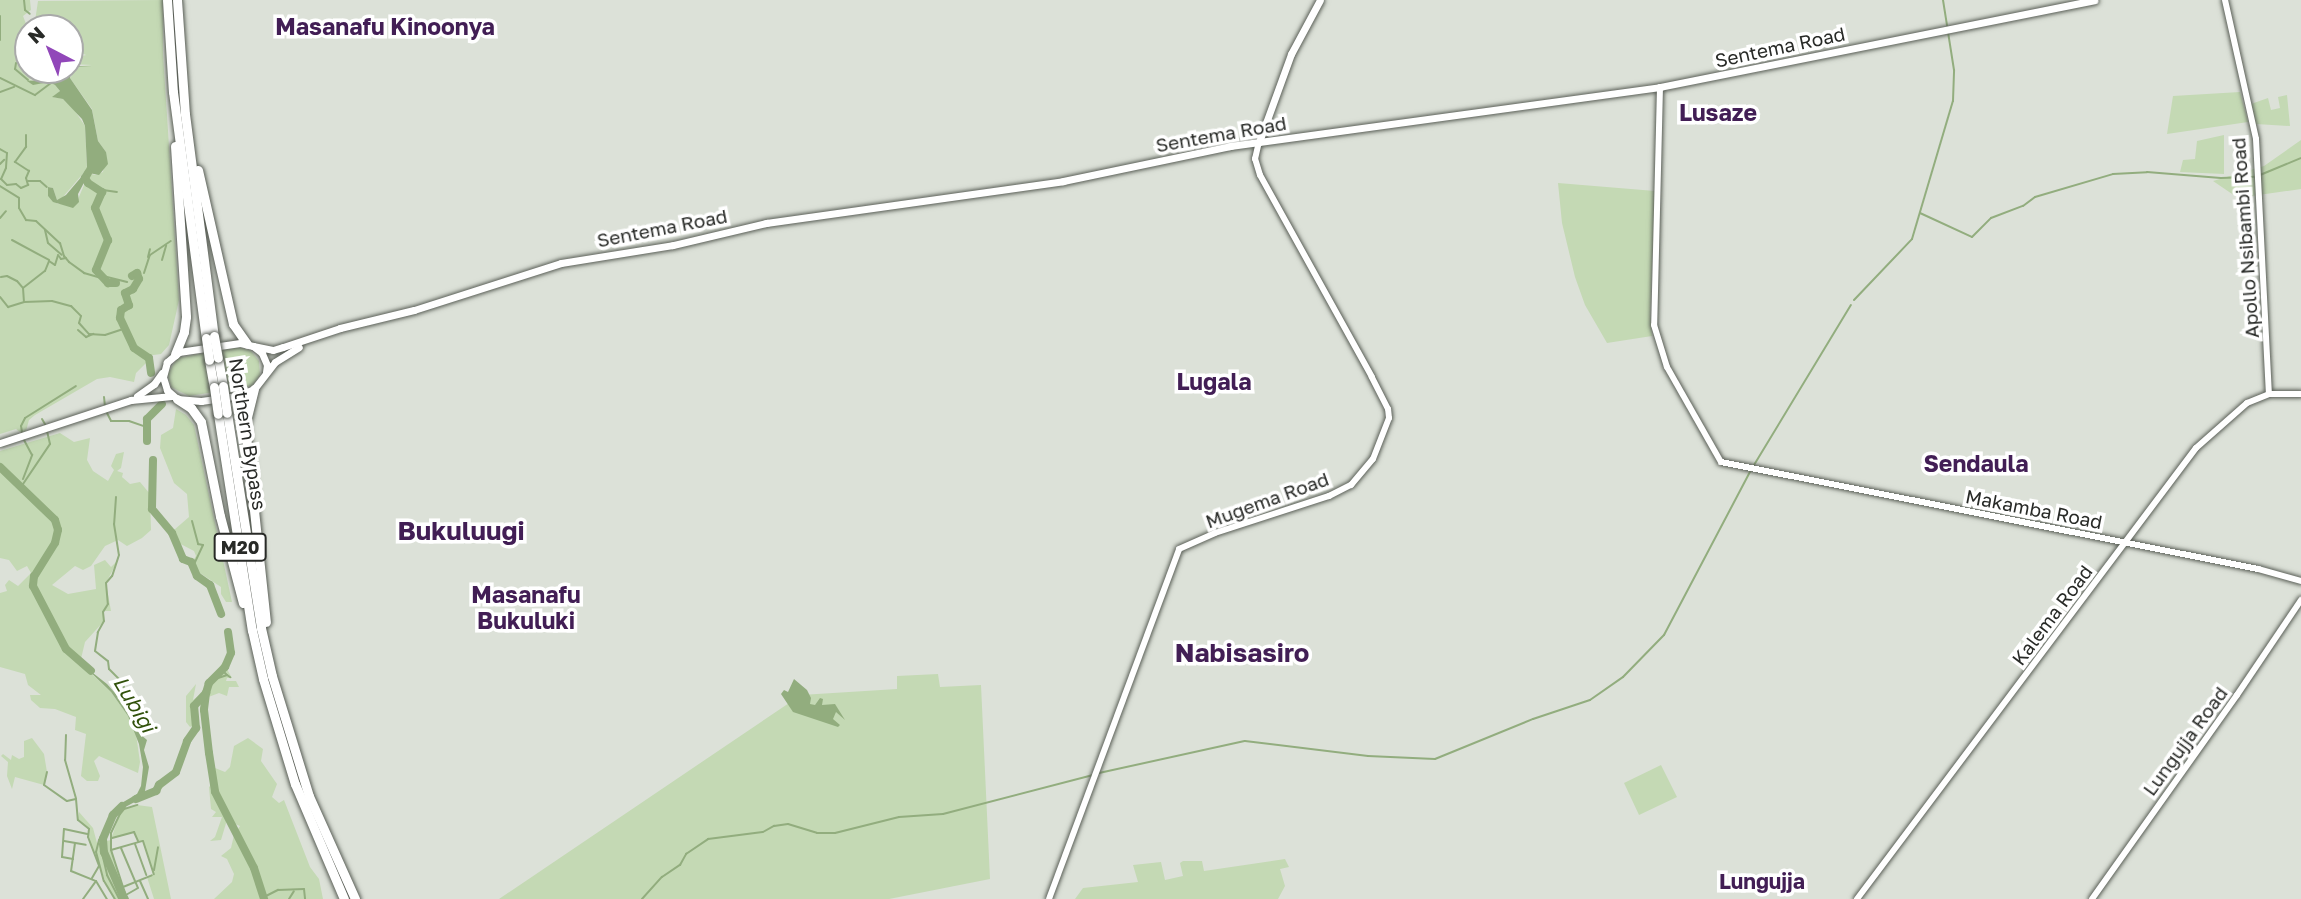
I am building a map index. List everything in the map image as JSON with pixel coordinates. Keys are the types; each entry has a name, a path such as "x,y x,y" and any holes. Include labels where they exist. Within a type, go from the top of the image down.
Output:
{"highway":[{"name":"Northern Bypass","path":"167,0 173,92 210,337 268,678 295,784 344,899"},
{"name":"Northern Bypass","path":"177,0 186,114 210,337"},
{"path":"173,92 186,317 184,332 175,354"},
{"path":"186,114 230,313 236,331 250,345"},
{"path":"254,389 245,426 268,678"},
{"path":"174,398 191,408 201,422 220,516 268,678"},
{"name":"Northern Bypass","path":"268,678 309,796 355,899"}],"main road":[{"path":"1259,142 1291,54 1320,0"},
{"name":"Sentema Road","path":"254,389 266,372 292,349 359,325 561,263 673,245 766,223 1037,185 1200,150 1660,87 2094,0"},
{"name":"Sentema Road","path":"175,354 250,345 273,350 340,328 359,325"},
{"path":"250,345 266,359 266,372"},
{"path":"131,400 153,384 175,354"},
{"path":"164,370 164,383 174,398"},
{"path":"0,443 131,400 174,398 201,401 236,396 254,389"}],"street":[{"name":"Apollo Nsibambi Road","path":"2225,0 2256,139 2269,394"},
{"name":"Makamba Road","path":"1660,87 1653,306 1657,340 1667,368 1721,462 2301,581"},
{"name":"Mugema Road","path":"1049,899 1179,549 1215,533 1329,496 1351,485 1373,459 1389,418 1388,409 1372,377 1306,253 1268,193 1256,166 1259,142"},
{"name":"Kalema Road","path":"1857,899 2166,483 2209,433 2236,409 2269,394 2301,394"},
{"name":"Lungujja Road","path":"2092,899 2238,695 2301,600"}],"shaded area":[{"path":"0,0 30,0 31,10 26,14 14,14 14,84 55,85 60,91 53,97 63,99 73,108 85,126 87,169 62,198 57,200 53,188 48,187 48,196 58,204 76,204 89,173 95,175 103,172 106,152 98,141 92,109 74,84 84,84 84,66 92,65 84,65 84,14 36,14 38,1 163,0 163,54 179,300 169,345 161,354 146,356 147,362 136,373 134,382 110,377 97,379 35,415 29,420 26,431 21,433 16,429 0,434"},
{"path":"53,84 74,84 92,110 98,141 106,152 108,164 99,175 89,173 78,194 79,202 73,208 53,202 48,196 48,187 53,188 57,200 66,195 83,175 87,167 85,126 63,99 52,97 60,91"},
{"path":"2240,92 2248,122 2167,134 2173,96"},
{"path":"2287,95 2290,126 2256,124 2251,104 2268,98 2271,110 2280,108 2278,97"},
{"path":"2224,135 2224,174 2180,172 2183,160 2195,159 2197,141"},
{"path":"2301,140 2301,189 2238,198 2213,181 2264,166"},
{"path":"1558,183 1655,191 1650,313 1652,336 1607,343 1585,305 1575,277 1562,223"},
{"path":"239,347 251,351 259,361 260,375 252,386 189,396 171,387 168,374 177,358"},
{"path":"176,409 186,415 194,425 232,602 226,602 221,594 221,587 197,571 192,562 196,556 194,551 173,540 174,530 189,517 187,494 174,483 160,448 161,435 173,428"},
{"path":"60,433 74,442 90,438 87,460 93,471 108,481 114,470 111,466 116,454 124,452 121,468 117,471 123,473 122,477 130,484 140,482 150,494 151,530 127,546 118,540 105,546 91,566 83,570 75,566 52,585 68,594 96,589 94,565 105,560 111,567 118,560 106,583 111,611 103,611 104,621 85,642 80,663 111,692 128,716 136,734 140,762 138,773 99,756 94,761 100,776 98,781 87,781 81,776 86,734 75,730 76,717 55,709 40,708 31,700 30,695 41,695 28,685 25,674 0,667 0,593 7,591 5,585 9,580 18,586 31,573 27,566 17,571 9,560 0,558 0,451"},
{"path":"223,662 232,678 227,678 226,681 236,681 239,687 229,687 227,696 219,693 198,701 195,706 197,724 190,727 186,722 186,696 196,684 193,700 212,686 211,680"},
{"path":"84,666 107,684 131,711 140,734 147,740 144,750 149,767 144,797 116,812 120,804 137,794 141,786 143,767 139,744 128,716 111,692"},
{"path":"938,674 940,687 981,685 990,879 889,899 499,899 801,695 897,689 897,676"},
{"path":"794,679 807,690 811,698 810,704 815,705 820,698 823,699 822,705 835,704 845,720 836,712 833,719 840,725 838,727 793,712 781,694 784,690 788,692"},
{"path":"32,738 44,754 47,772 44,785 15,777 12,789 7,776 8,762 1,756 3,754 11,760 12,755 19,759 24,757 24,741"},
{"path":"248,738 263,749 261,761 277,784 272,797 279,803 284,800 310,867 319,879 323,899 214,899 232,882 234,874 227,859 221,856 231,848 234,835 240,826 235,824 232,830 229,827 232,821 227,820 221,840 210,841 215,837 222,817 212,817 216,812 211,809 209,787 216,780 215,768 225,772 230,767 234,746"},
{"path":"1661,765 1677,797 1639,815 1624,783"},
{"path":"137,805 152,807 171,899 154,899 147,877 153,874 151,864 143,842 138,842 134,832 111,839 120,814 124,809"},
{"path":"79,812 93,828 97,843 111,840 113,857 128,899 115,899 107,886 88,837 89,829 78,820"},
{"path":"1285,859 1289,867 1280,869 1285,886 1278,899 1075,899 1083,888 1138,882 1133,865 1161,862 1165,880 1183,876 1180,863 1183,861 1202,861 1204,871"}],"waterway":[{"path":"24,0 25,10 30,14"},
{"path":"1943,0 1947,26"},
{"path":"0,16 0,40"},
{"path":"1854,300 1912,239 1953,101 1954,70 1948,33"},
{"path":"0,78 35,95 50,84"},
{"path":"0,92 14,87"},
{"path":"1,179 7,185 16,184 21,188 28,185 26,178 29,171 15,162 26,147 26,135"},
{"path":"0,149 7,153 6,168 1,179"},
{"path":"2260,175 2301,158"},
{"path":"0,164 4,160"},
{"path":"1920,213 1972,237 1991,218 2023,206 2035,197 2113,174 2147,172 2221,178 2255,177"},
{"name":"Lubigi","path":"88,173 85,178 88,183 102,192 95,208 108,240 96,270 108,283 116,283"},
{"path":"28,181 40,181 47,187"},
{"path":"0,186 19,198 19,208 26,220 36,221 60,243 69,262 84,273 101,278"},
{"path":"103,190 117,192"},
{"path":"0,218 6,211"},
{"path":"45,230 48,243 62,255"},
{"path":"12,240 49,260"},
{"path":"144,273 150,255 171,241"},
{"path":"162,260 166,246"},
{"path":"148,257 150,249"},
{"path":"23,288 45,271 49,261 55,265 58,255 61,259 66,258"},
{"name":"Lubigi","path":"132,276 137,273 139,279 133,289 125,293 129,305 121,310 120,318 134,348 149,358 151,373"},
{"path":"99,275 127,282"},
{"path":"1,277 7,276 17,281 23,288 24,301"},
{"path":"0,297 8,307 24,302 52,301 71,306 81,316 79,323 89,334 105,335 124,329"},
{"path":"1754,465 1851,305"},
{"path":"78,330 86,337 93,334"},
{"path":"22,432 21,426 25,418 76,386"},
{"path":"104,397 105,406"},
{"path":"147,441 147,419 162,404"},
{"path":"107,413 111,421 129,421 146,427"},
{"path":"42,419 45,424"},
{"path":"21,487 50,444 47,431"},
{"path":"23,479 32,455 24,440"},
{"path":"153,460 152,509 172,533 183,559 191,562 197,576 210,585 221,614"},
{"name":"Lubigi","path":"0,467 55,520 58,530 55,543 34,576 33,586 66,649 91,671"},
{"path":"1099,773 1245,741 1368,756 1435,759 1533,719 1590,700 1623,677 1664,635 1751,470"},
{"path":"116,497 114,524 119,555 112,576 106,583 108,604 103,612 104,621 98,632 95,651 108,661 109,669 124,684 123,703"},
{"path":"192,521 198,544 203,545 193,566"},
{"path":"228,632 231,653 225,667 209,683 206,693 204,710 209,753 215,792 254,868 264,899"},
{"path":"222,670 226,674"},
{"path":"212,680 227,675 230,677"},
{"name":"Lubigi","path":"136,799 156,791 159,785 176,772 187,741 196,728 194,706 206,693"},
{"path":"66,735 65,760 76,798"},
{"path":"47,772 44,785 67,801 76,799 78,820 89,829 88,837 99,866 92,878"},
{"path":"642,899 662,877 680,865 686,854 708,839 763,832 774,826 788,824 817,833 835,833 899,817 943,814 1093,775"},
{"path":"111,850 111,833 120,814 124,809 137,805"},
{"name":"Lubigi","path":"122,806 113,815 103,839 104,852 124,899"},
{"path":"73,859 62,857 64,829 87,834"},
{"path":"106,830 99,840 96,852 104,881 115,899"},
{"path":"112,838 134,832 138,841"},
{"path":"64,841 86,845"},
{"path":"123,887 111,850 143,841 154,874"},
{"path":"75,843 71,871 96,881"},
{"path":"100,844 107,875 119,899"},
{"path":"135,844 146,875"},
{"path":"154,870 158,847"},
{"path":"121,848 138,888 126,895 128,899"},
{"path":"123,896 126,895 123,887 152,875"},
{"path":"83,899 96,881 107,899"},
{"path":"140,881 148,899"},
{"path":"264,897 278,890 304,889 305,899"},
{"path":"289,899 294,891"}],"district":[{"name":"Masanafu Kinoonya","path":"385,26"},
{"name":"Lusaze","path":"1718,112"},
{"name":"Lugala","path":"1214,381"},
{"name":"Sendaula","path":"1976,463"},
{"name":"Bukuluugi","path":"461,531"},
{"name":"Masanafu Bukuluki","path":"526,607"},
{"name":"Nabisasiro","path":"1242,653"},
{"name":"Lungujja","path":"1762,881"}]}
